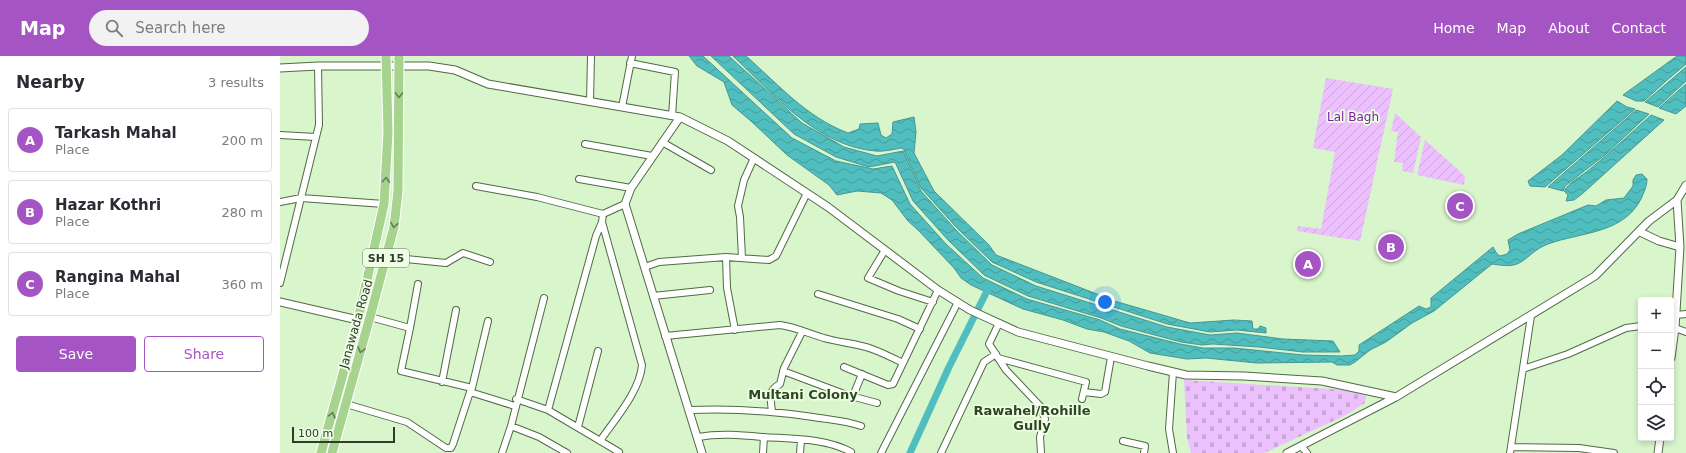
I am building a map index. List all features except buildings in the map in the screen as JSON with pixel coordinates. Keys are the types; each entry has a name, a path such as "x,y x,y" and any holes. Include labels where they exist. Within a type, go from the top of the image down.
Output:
{"main road":[{"name":"Janawada Road","path":"321,453 359,317 384,204 388,132 386,56"},
{"name":"Janawada Road","path":"332,453 394,227 397,202 399,56"}],"street":[{"path":"590,102 591,56"},
{"path":"622,107 632,56"},
{"path":"630,63 674,72 672,116"},
{"path":"280,283 319,125 318,66"},
{"path":"280,68 318,66 428,66 455,70 488,84 680,117 728,141 807,193 938,290 970,310 1018,332 1186,375 1244,376 1322,381 1396,397"},
{"path":"680,117 631,188 625,204 690,410 702,453"},
{"path":"280,135 316,137"},
{"path":"662,142 711,170"},
{"path":"585,144 652,156"},
{"path":"742,258 738,206 744,180 754,158"},
{"path":"579,179 631,188"},
{"path":"1288,453 1396,397 1595,276 1640,232 1649,221 1677,200 1686,185"},
{"path":"476,186 537,197 603,214 625,204"},
{"path":"645,267 659,262 726,257 763,261 769,260 776,256 807,193"},
{"path":"280,202 301,198 384,204"},
{"path":"1674,322 1680,247 1677,200"},
{"path":"548,410 603,214"},
{"path":"600,440 631,394 641,376 642,365 602,222"},
{"path":"1640,232 1659,242 1680,247"},
{"path":"885,250 868,278 899,292 933,302"},
{"path":"386,257 446,263 463,253 490,262"},
{"path":"726,257 727,288 736,330"},
{"path":"418,284 401,371 471,390 515,406"},
{"path":"653,296 710,290"},
{"path":"844,367 891,385 893,384 938,290"},
{"path":"818,294 898,319 920,329"},
{"path":"502,453 511,426 516,399 544,298"},
{"path":"280,302 359,317 370,317 410,328"},
{"path":"881,453 958,302"},
{"path":"442,382 456,310"},
{"path":"1674,322 1686,314"},
{"path":"1531,316 1510,450 1558,450 1579,448 1614,453"},
{"path":"346,404 401,419 412,424 446,448 451,448 471,390 488,321"},
{"path":"997,322 990,344 1006,370 1041,407 1045,419 1040,437 1041,453"},
{"path":"1674,322 1686,332"},
{"path":"666,336 780,325 794,327 802,332 873,349 903,363"},
{"path":"1523,368 1568,354 1626,328 1638,326"},
{"path":"772,412 771,392 773,387 780,384 783,371 802,332"},
{"path":"578,427 598,351"},
{"path":"941,453 984,362 997,356 1086,382 1082,399"},
{"path":"1084,392 1101,394 1105,392 1111,357"},
{"path":"783,371 877,403"},
{"path":"1173,372 1169,429 1173,453"},
{"path":"853,396 862,374"},
{"path":"516,399 548,410 619,452"},
{"path":"690,410 713,409 772,412 840,419 861,426"},
{"path":"511,426 539,436 567,453"},
{"path":"698,437 717,434 801,440 851,452"},
{"path":"763,453 764,437"},
{"path":"800,453 801,440"},
{"path":"1123,441 1145,446 1144,453"},
{"path":"1658,453 1660,441"},
{"path":"1302,447 1307,453"}],"green space":[{"name":"Lal Bagh","path":"1326,78 1393,89 1360,241 1297,231 1298,226 1321,229 1335,152 1313,148"},
{"path":"1395,113 1421,137 1413,173 1402,171 1403,163 1394,162 1398,132 1391,131"},
{"path":"1425,140 1465,176 1464,185 1417,175"},
{"path":"1184,380 1347,390 1366,396 1365,403 1344,416 1264,453 1191,453 1187,437"}],"water":[{"path":"689,56 703,56 792,138 836,161 873,169 892,166 910,204 946,244 983,278 1027,299 1100,320 1120,329 1180,344 1203,348 1234,348 1303,355 1355,355 1359,351 1359,345 1419,306 1426,309 1431,307 1431,298 1493,247 1500,256 1507,254 1510,250 1508,240 1518,234 1588,205 1596,206 1606,200 1624,198 1633,186 1633,180 1636,175 1642,174 1647,179 1647,182 1641,199 1624,219 1600,230 1543,246 1517,264 1508,266 1492,264 1434,311 1412,323 1386,342 1370,350 1350,365 1337,365 1332,362 1257,363 1206,358 1187,359 1150,353 1129,341 1104,332 1087,329 1063,320 1023,309 971,285 961,278 954,268 908,221 892,200 881,193 857,191 837,195 829,185 787,155 732,105 724,82 697,66"},
{"path":"711,56 729,56 802,123 844,147 877,156 903,151 921,191 956,230 992,265 1036,286 1167,327 1210,335 1237,333 1283,339 1333,341 1340,352 1303,352 1259,347 1213,344 1202,345 1181,342 1121,326 1101,318 1028,296 984,275 948,240 913,201 895,162 869,167 836,157 794,134"},
{"path":"733,56 746,56 806,109 833,126 848,133 859,129 860,124 878,123 881,135 886,138 892,134 893,122 914,117 916,132 914,153 934,191 989,245 996,255 1102,296 1105,301 1109,303 1111,300 1190,323 1234,320 1252,321 1253,329 1258,329 1260,326 1266,328 1266,333 1237,330 1210,332 1167,324 1036,282 992,262 956,227 921,188 903,148 875,151 854,147 815,129 780,101"},
{"path":"1677,56 1686,56 1686,64 1644,101 1636,101 1623,95"},
{"path":"1686,67 1686,81 1658,107 1645,102"},
{"path":"1686,84 1686,106 1676,114 1659,108"},
{"path":"1617,101 1627,107 1635,109 1545,187 1530,186 1528,181 1562,155"},
{"path":"1636,110 1649,114 1606,154 1565,186 1563,191 1548,187"},
{"path":"1651,115 1664,120 1582,194 1574,200 1566,201 1568,195 1564,191 1569,184 1598,163"}],"waterway":[{"path":"910,453 949,367 988,289"}],"place":[{"name":"Rangina Mahal","path":"1460,206"},
{"name":"Hazar Kothri","path":"1391,247"},
{"name":"Tarkash Mahal","path":"1308,264"}],"district":[{"name":"Multani Colony","path":"803,394"},
{"name":"Rawahel/Rohille Gully","path":"1032,418"}]}
